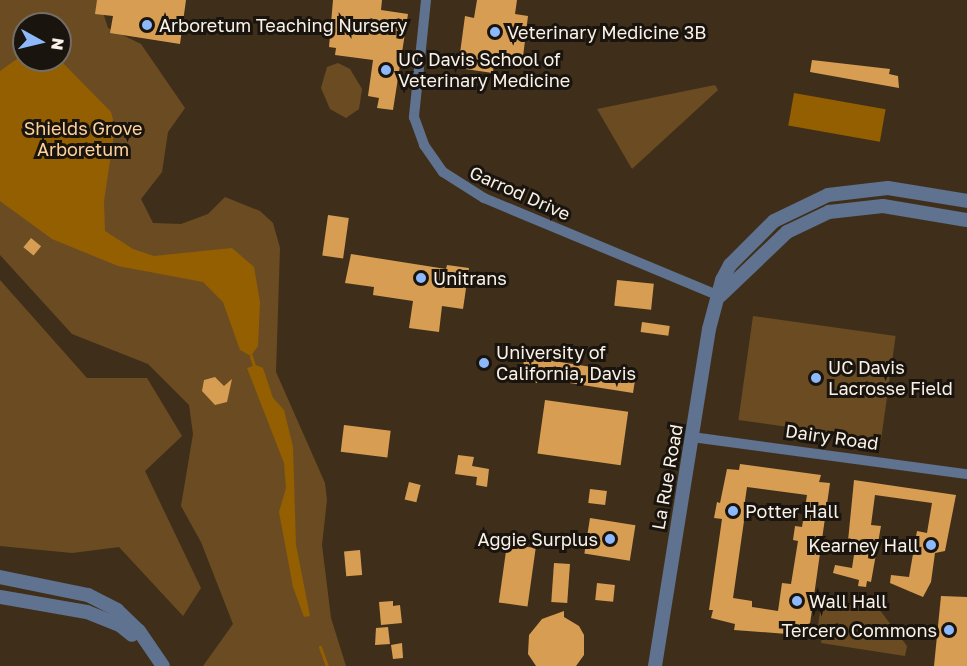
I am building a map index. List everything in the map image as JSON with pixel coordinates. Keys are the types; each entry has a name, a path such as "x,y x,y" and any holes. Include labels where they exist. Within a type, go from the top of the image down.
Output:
{"street":[{"name":"Garrod Drive","path":"426,0 414,117 424,145 443,172 484,198 720,296"},
{"name":"La Rue Road","path":"655,666 709,329 720,296 722,280 742,249 774,221 810,201 849,190 888,188 967,201"},
{"name":"La Rue Road","path":"720,296 787,232 829,212 883,206 967,220"},
{"name":"Dairy Road","path":"692,437 967,474"},
{"path":"0,578 88,595 117,610 139,631 160,662"},
{"path":"0,597 87,612 121,626 160,662"}],"shaded area":[{"name":"University of California, Davis","path":"0,0 967,0 967,666 0,666"},
{"path":"12,62 12,72 72,72 111,112 115,127 104,201 105,231 133,249 154,256 232,248 254,267 260,302 258,346 251,356 240,350 223,302 203,282 118,266 52,239 0,201 0,71"},
{"path":"794,93 886,109 880,142 788,125"},
{"path":"256,365 263,368 273,398 284,410 293,447 296,545 310,616 304,617 293,587 279,512 286,488 284,463 247,368"}],"green space":[{"name":"Shields Grove Arboretum","path":"0,0 99,0 108,28 141,44 185,108 168,132 162,172 141,199 153,223 181,224 208,214 225,197 260,211 273,223 280,248 276,372 325,483 327,500 322,545 331,618 346,666 203,666 233,624 201,542 181,506 193,434 189,405 148,364 72,334 0,255"},
{"path":"338,63 350,69 362,89 359,109 346,118 330,109 321,88 327,67"},
{"path":"715,85 718,90 632,169 597,109"},
{"path":"0,280 87,378 147,378 182,436 145,471 201,588 183,616 119,547 72,553 0,546"},
{"name":"UC Davis Lacrosse Field","path":"753,316 896,336 881,440 738,420"},
{"path":"826,601 879,609 907,646 905,656 821,643 822,634 817,633 821,605"}],"building":[{"name":"Arboretum Teaching Nursery","path":"97,0 186,0 180,44 110,33 113,16 95,14"},
{"path":"333,0 382,0 381,10 408,14 393,110 377,108 379,98 368,96 373,60 335,55 336,48 329,47"},
{"name":"Veterinary Medicine 3B","path":"477,0 517,0 515,14 528,16 523,57 495,53 493,73 458,68 465,16 474,18"},
{"path":"812,60 890,69 889,74 898,76 899,88 810,72"},
{"path":"328,215 349,218 343,259 322,256"},
{"path":"31,238 41,246 34,256 23,247"},
{"name":"Unitrans","path":"351,254 446,269 447,265 469,268 463,309 442,306 439,332 409,328 413,301 373,295 374,287 345,283"},
{"path":"617,280 654,284 651,310 614,306"},
{"path":"642,322 670,326 668,336 641,332"},
{"path":"525,353 542,356 541,359 636,374 633,393 538,378 537,383 521,381"},
{"path":"215,377 224,386 232,379 227,402 215,405 202,391 204,380"},
{"path":"545,400 628,412 621,465 537,453"},
{"path":"344,425 391,431 387,458 341,452"},
{"path":"458,455 474,457 472,466 489,469 487,487 476,485 477,477 455,474"},
{"path":"740,464 821,475 819,482 830,483 809,631 801,630 800,635 734,630 735,624 711,618 713,610 709,610 722,519 714,518 717,502 720,503 727,469 739,470","holes":["747,487 807,495 802,527 795,526 793,540 798,541 791,584 782,583 778,611 752,607 752,601 733,598 744,521 749,521 751,509 744,508"]},
{"path":"854,480 956,495 945,551 935,553 931,582 923,597 890,583 891,575 909,577 917,531 927,533 932,503 875,495 871,525 881,526 871,582 867,581 866,587 858,586 859,580 833,573 835,565 852,568 856,542 848,541"},
{"path":"409,482 421,485 416,502 405,499"},
{"path":"590,489 607,491 605,505 588,503"},
{"name":"Aggie Surplus","path":"590,518 635,525 630,561 584,554"},
{"path":"507,544 536,548 528,606 499,602"},
{"path":"360,550 362,575 346,576 344,551"},
{"path":"554,563 570,564 567,603 551,602"},
{"path":"597,583 615,585 613,602 595,600"},
{"name":"Tercero Commons","path":"941,596 967,597 967,666 934,666"},
{"path":"393,601 393,606 400,605 402,623 381,625 379,602"},
{"path":"564,611 564,617 579,626 584,635 584,655 576,666 536,666 528,654 529,635 542,619"},
{"path":"388,627 390,644 375,645 376,628"},
{"path":"402,643 403,658 393,659 391,645"}],"waterway":[{"path":"251,356 255,369"},
{"path":"320,647 327,666"}],"place":[{"name":"Arboretum Teaching Nursery","path":"147,25"},
{"name":"Veterinary Medicine 3B","path":"495,32"},
{"name":"UC Davis School of Veterinary Medicine","path":"386,70"},
{"name":"Unitrans","path":"421,278"},
{"name":"University of California, Davis","path":"484,363"},
{"name":"UC Davis Lacrosse Field","path":"816,378"},
{"name":"Potter Hall","path":"733,511"},
{"name":"Aggie Surplus","path":"610,539"},
{"name":"Kearney Hall","path":"931,545"},
{"name":"Wall Hall","path":"797,601"},
{"name":"Tercero Commons","path":"949,630"}]}
